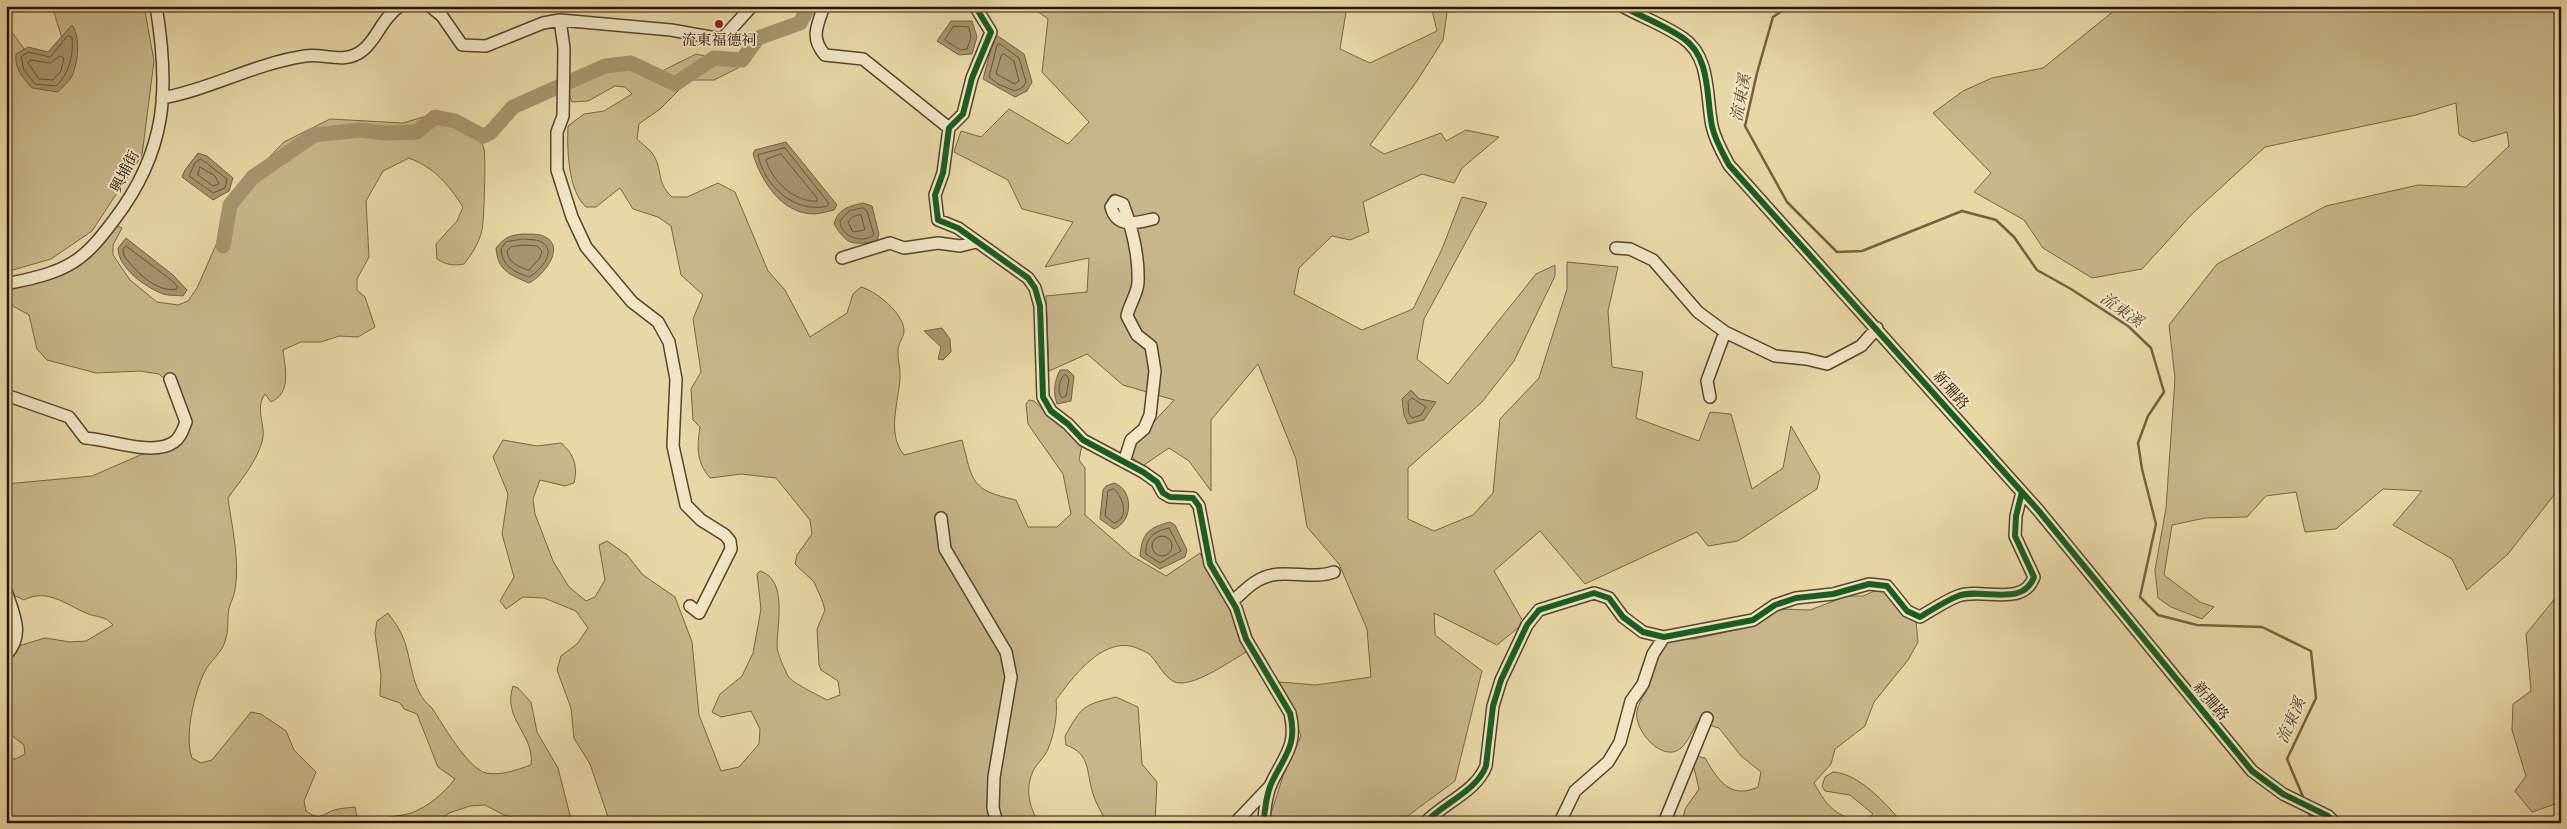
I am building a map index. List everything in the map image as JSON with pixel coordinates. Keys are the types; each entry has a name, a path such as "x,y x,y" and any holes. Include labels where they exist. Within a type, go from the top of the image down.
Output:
{"street":[{"name":"興埔街","path":"6,284 52,273 72,263 97,241 129,201 143,178 155,147 164,76 156,6"},
{"path":"430,6 442,16 462,45 474,47 486,46 543,23 560,20 671,30 722,39 752,6"},
{"path":"824,6 816,30 817,46 825,55 863,60 949,128"},
{"path":"975,6 991,32 972,78 963,114 949,128 943,173 935,195 938,220 958,228 1028,278 1035,288 1040,306 1043,397 1051,410 1083,440 1156,482 1163,493 1170,497 1193,498 1199,506 1210,564 1232,601 1246,638 1290,713 1293,725 1294,736 1288,755 1270,785 1235,823"},
{"name":"新珊路","path":"1622,6 1684,38 1696,51 1703,64 1712,126 1719,148 1728,165 1877,328 2022,492 2252,771 2283,794 2332,819"},
{"path":"162,98 186,93 251,68 307,55 344,59 364,50 388,15 397,7"},
{"path":"560,20 564,48 564,116 557,132 558,170 572,217 586,246 632,302 658,322 669,342 676,380 673,446 686,505 701,520 725,535 730,541 731,549 699,613 690,606"},
{"path":"1124,462 1131,440 1144,428 1150,415 1155,371 1151,346 1137,335 1126,316 1138,284 1133,233 1130,225 1154,219"},
{"path":"842,258 890,244 904,248 938,243 960,246 976,242"},
{"path":"1616,248 1630,249 1652,260 1698,312 1725,332 1775,356 1806,359 1827,364 1861,346 1877,328"},
{"path":"1710,397 1707,381 1725,332"},
{"path":"6,395 69,417 85,438 148,448 173,443 181,435 186,422 170,378"},
{"path":"1425,823 1436,810 1476,783 1483,774 1486,766 1493,706 1501,680 1527,625 1539,610 1594,594 1609,598 1623,617 1643,632 1664,637 1746,622 1753,620 1775,605 1796,598 1833,594 1869,584 1887,586 1908,611 1920,617 1958,596 2021,593 2031,584 2034,577 2015,536 2016,516 2022,492"},
{"path":"941,518 945,549 1006,652 1011,677 994,777 993,808 996,823"},
{"path":"1232,601 1258,580 1281,574 1313,576 1334,572"},
{"path":"6,591 17,630 16,645 6,655"},
{"path":"1563,823 1561,820 1575,792 1608,762 1620,742 1630,701 1643,684 1653,654 1664,637"},
{"path":"1664,823 1707,718"},
{"path":"1264,823 1270,785"}],"shaded area":[{"path":"52,6 144,6 154,61 142,155 92,231 51,259 6,272 6,24 40,71 69,61"},
{"path":"1030,6 1347,6 1340,49 1370,63 1437,31 1431,6 1448,6 1443,40 1417,81 1370,145 1384,154 1441,133 1446,141 1466,130 1499,137 1462,168 1454,183 1422,174 1363,202 1369,232 1350,240 1332,236 1299,268 1294,294 1362,330 1413,309 1442,249 1462,197 1487,203 1424,319 1417,359 1448,384 1536,274 1555,265 1555,276 1514,361 1482,402 1408,468 1408,519 1434,531 1473,515 1493,493 1500,419 1539,378 1567,289 1567,262 1618,267 1608,311 1612,367 1643,372 1636,418 1699,441 1710,412 1731,414 1752,489 1783,468 1791,426 1820,476 1817,489 1738,541 1708,546 1697,532 1585,584 1540,531 1494,571 1524,623 1497,645 1434,613 1435,635 1482,671 1455,781 1398,823 1268,823 1283,776 1301,736 1279,682 1316,685 1371,677 1367,629 1339,564 1307,527 1296,459 1258,364 1211,420 1211,491 1189,461 1169,448 1141,467 1127,451 1174,400 1123,385 1087,354 1049,371 1046,296 1087,292 1089,258 1045,267 1073,222 1022,209 1008,180 954,152 961,131 981,137 1009,109 1068,144 1089,122 1042,72 1048,19","holes":["1411,390 1419,399 1435,402 1402,399"]},
{"path":"2120,6 2561,6 2561,486 2508,554 2467,590 2452,559 2393,525 2422,491 2383,489 2336,529 2305,532 2296,492 2266,496 2247,517 2205,518 2172,525 2164,575 2200,602 2214,607 2202,619 2171,607 2158,598 2155,570 2166,508 2175,378 2169,325 2217,264 2326,206 2418,185 2466,187 2509,146 2507,132 2473,142 2459,135 2456,103 2416,115 2265,147 2192,214 2142,269 2092,278 2043,248 2024,220 1974,192 1991,173 1933,113 1963,91 1992,78 2043,68"},
{"path":"696,54 737,63 738,68 714,80 689,80 660,109 639,124 637,139 656,159 663,186 672,197 687,197 718,183 735,192 768,271 785,290 810,337 847,313 853,294 861,287 874,293 895,311 903,325 904,332 898,348 900,374 895,427 896,437 904,455 962,440 972,475 982,488 1016,500 1028,527 1057,527 1071,514 1063,474 1028,424 1026,404 1029,400 1034,401 1082,445 1079,460 1085,468 1085,515 1132,556 1166,576 1200,553 1233,615 1238,634 1248,651 1196,680 1175,682 1167,677 1145,651 1127,646 1115,647 1103,652 1081,669 1056,700 1054,731 1047,752 1033,771 1029,784 1029,798 1039,823 610,823 590,764 574,738 571,708 557,670 561,656 577,644 588,628 576,611 544,598 523,597 506,609 500,601 514,577 502,534 508,494 493,457 503,440 537,446 561,443 574,461 574,483 565,486 540,480 533,499 535,514 553,561 569,587 586,601 595,597 605,580 599,545 607,541 627,555 643,575 675,597 692,642 699,715 721,771 739,767 759,744 760,729 751,711 721,717 712,712 720,694 742,676 753,653 761,609 757,574 760,571 769,576 778,593 777,647 788,676 790,679 827,700 840,695 838,681 821,670 819,665 817,629 825,610 822,600 814,582 795,564 797,555 812,534 810,520 776,478 741,474 710,478 702,466 698,448 700,427 693,420 691,389 701,372 693,319 703,295 681,275 671,226 658,217 633,209 620,188 596,207 586,207 575,191 572,180 568,126 584,114 604,111 632,94 625,87 615,86 588,101 572,102 567,88 582,76 628,59 652,76"},
{"path":"433,114 449,118 470,129 481,141 484,149 483,215 479,239 464,264 444,263 437,259 436,244 457,221 463,207 452,191 434,172 418,162 409,158 383,171 366,201 369,257 357,279 357,290 365,297 375,327 358,337 339,336 321,342 301,342 283,350 286,372 285,386 278,398 271,402 265,394 261,406 262,442 252,464 228,498 237,567 235,590 229,608 224,643 200,682 191,716 190,749 192,758 201,763 212,760 251,712 261,714 286,731 294,750 316,772 304,801 306,811 314,816 318,816 337,809 355,807 357,817 352,823 6,823 6,758 15,759 25,754 24,745 6,731 6,662 15,647 45,638 70,642 86,641 113,625 104,618 90,615 48,596 32,597 24,600 11,594 6,578 6,484 92,476 168,443 180,434 182,395 159,374 140,371 96,373 47,360 37,349 29,315 6,302 6,283 70,261 114,224 122,228 113,245 113,255 130,280 157,302 178,305 188,301 197,288 237,197 255,172 284,142 330,119 403,123"},
{"path":"1881,588 1916,621 1918,642 1908,660 1874,702 1865,726 1835,749 1831,764 1814,783 1833,810 1846,817 1864,822 1873,814 1850,795 1825,791 1822,786 1825,777 1833,772 1853,778 1872,791 1903,823 1682,823 1685,809 1699,789 1691,755 1705,758 1715,774 1726,786 1740,791 1758,787 1761,772 1741,756 1719,728 1698,722 1684,745 1674,752 1666,752 1651,743 1640,727 1637,711 1647,690 1641,671 1654,650 1669,638 1694,639 1749,627 1780,609 1810,610 1847,596 1863,596"},
{"path":"2561,591 2561,802 2532,812 2515,791 2526,776 2512,730 2513,704 2531,691 2526,634"},
{"path":"388,613 405,642 412,673 419,692 464,755 479,770 497,774 531,765 531,754 528,744 512,708 513,686 518,688 531,702 537,732 558,768 572,823 538,823 504,815 485,805 470,806 449,813 436,823 376,823 388,817 411,813 424,807 441,794 455,779 438,767 417,714 404,709 400,703 380,696 381,675 375,633 377,621"},
{"path":"1116,697 1138,707 1142,764 1157,782 1155,823 1107,823 1094,798 1084,759 1080,753 1066,745 1065,736 1084,708 1096,702"}],"water":[{"path":"951,21 972,21 977,37 972,54 959,55 937,41"},
{"path":"72,25 77,36 78,50 71,78 58,92 32,88 22,77 16,64 16,54 28,47 48,52"},
{"path":"995,34 1024,54 1032,82 1027,91 1015,97 983,79"},
{"path":"786,142 837,205 834,210 817,214 803,213 783,202 767,185 753,154 755,150"},
{"path":"198,153 207,156 233,178 229,191 213,200 182,177"},
{"path":"863,203 872,206 879,234 877,241 851,242 843,236 834,224 838,215 845,209"},
{"path":"524,234 540,235 549,239 553,245 551,259 547,266 542,273 529,283 502,267 496,248 508,237"},
{"path":"126,238 173,275 187,290 183,296 163,294 148,287 127,269 122,263 118,248"},
{"path":"942,328 950,339 951,352 943,360 938,359 941,347 924,331"},
{"path":"1060,370 1068,370 1074,376 1071,401 1057,404 1055,387"},
{"path":"1411,390 1419,399 1436,402 1424,420 1408,424 1404,415 1402,399"},
{"path":"1114,483 1125,492 1129,505 1125,519 1121,525 1114,529 1100,519 1103,490 1106,486"},
{"path":"1170,522 1175,525 1187,550 1185,557 1160,569 1140,556 1142,542 1151,529"}],"waterway":[{"path":"223,246 230,205 253,177 314,135 360,130 384,133 417,132 435,117 455,121 483,136 490,133 513,107 605,66 631,63 675,84 714,58 742,60 758,38 800,23 809,6"},
{"name":"流東溪","path":"1789,6 1773,17 1757,73 1745,126 1787,202 1837,252 1862,251 1962,211 1996,220 2014,237 2037,270 2071,289 2128,326 2151,348 2164,392 2148,416 2138,443 2142,469 2156,524 2140,597 2158,615 2197,625 2262,627 2311,651 2316,698 2287,759 2304,799"},
{"name":"流東溪","path":"2308,811 2313,823"}],"cycle path":[{"path":"975,6 991,32 972,78 963,114 949,128 943,173 935,195 938,220 958,228 1028,278 1035,288 1040,306 1043,397 1051,411 1068,424 1083,440 1143,472 1157,482 1163,493 1170,497 1193,498 1199,506 1210,564 1236,608 1246,639 1290,713 1292,724 1291,743 1270,788 1265,808 1264,823"},
{"path":"1622,6 1668,29 1692,46 1703,67 1706,78 1713,131 1729,165 2038,510 2252,771 2283,794 2328,816 2335,823"},
{"path":"1425,823 1475,783 1486,766 1493,706 1501,680 1527,625 1539,610 1594,593 1609,598 1623,617 1643,632 1664,637 1753,620 1775,605 1796,598 1833,594 1869,584 1887,586 1907,611 1920,617 1958,596 1968,594 2011,594 2021,592 2029,586 2034,577 2015,536 2016,516 2022,492"}],"place":[{"name":"流東福德祠","path":"719,24"}]}
